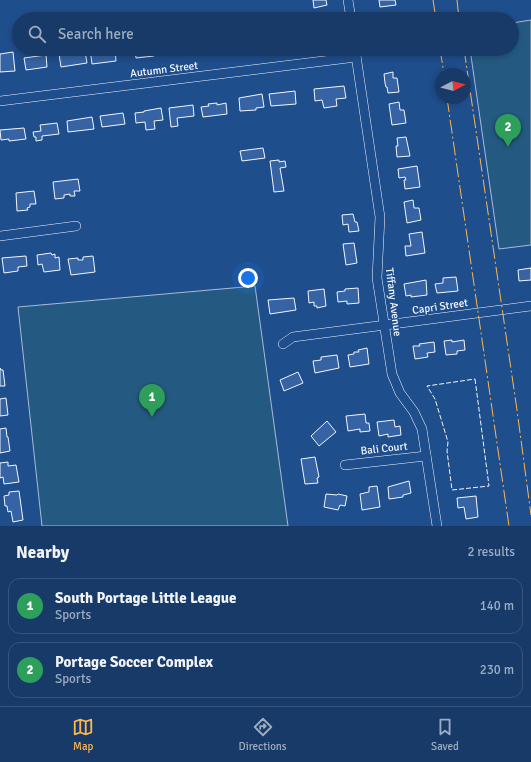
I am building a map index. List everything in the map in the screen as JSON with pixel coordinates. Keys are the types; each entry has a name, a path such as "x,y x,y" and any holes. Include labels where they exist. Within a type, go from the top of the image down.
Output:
{"street":[{"path":"348,0 349,12"},
{"name":"Autumn Street","path":"0,101 333,56"},
{"name":"Tiffany Avenue","path":"355,56 380,217 377,278 392,374 400,393 414,412 422,429 436,526"},
{"path":"0,236 76,226"},
{"name":"Capri Street","path":"283,344 293,337 531,306"},
{"name":"Bali Court","path":"345,465 426,456"}],"shaded area":[{"path":"531,20 531,245 499,249 471,56 519,56 519,22"},
{"path":"255,286 288,526 42,526 18,307"}],"building":[{"path":"313,0 326,0 327,5 314,8"},
{"path":"379,0 395,0 396,5 380,7"},
{"path":"12,52 15,71 0,72 0,54"},
{"path":"46,56 47,67 26,70 24,58"},
{"path":"59,56 86,56 87,63 61,67"},
{"path":"91,56 116,56 116,61 92,64"},
{"path":"136,56 154,56 136,58"},
{"path":"393,72 393,78 397,78 399,92 388,93 384,74"},
{"path":"344,86 346,98 336,99 337,106 324,108 322,100 315,101 314,89"},
{"path":"295,91 296,104 271,106 269,94"},
{"path":"262,94 264,107 256,108 256,110 240,111 239,98"},
{"path":"399,102 400,110 404,110 406,123 392,125 389,104"},
{"path":"217,103 217,105 226,103 227,114 203,117 201,107 209,106 208,104"},
{"path":"193,105 194,116 177,118 178,126 171,127 169,108"},
{"path":"161,108 163,120 154,121 155,129 146,130 145,122 136,123 135,113"},
{"path":"123,113 125,124 102,127 100,116"},
{"path":"92,117 94,129 68,132 67,121"},
{"path":"57,123 59,134 42,136 42,140 36,141 36,137 34,137 33,132 41,131 40,125"},
{"path":"24,128 26,139 9,141 9,139 1,140 0,130"},
{"path":"406,137 410,156 397,157 397,138"},
{"path":"263,148 265,158 242,161 240,151"},
{"path":"279,160 279,162 285,161 286,167 280,168 284,191 274,192 270,161"},
{"path":"417,166 420,187 405,189 405,177 399,178 398,169"},
{"path":"78,179 80,191 74,191 75,196 70,196 70,194 64,195 64,198 55,199 53,182"},
{"path":"34,191 36,204 30,204 30,207 27,208 28,210 17,211 16,193"},
{"path":"413,200 414,208 419,208 421,220 407,223 404,202"},
{"path":"353,214 359,231 349,232 348,224 343,225 342,215"},
{"path":"422,232 425,253 406,256 405,246 411,246 409,234"},
{"path":"354,243 357,263 346,265 343,244"},
{"path":"51,253 52,255 55,254 55,258 59,257 60,270 44,272 42,264 38,265 37,255"},
{"path":"26,256 27,266 18,267 18,271 4,273 2,258"},
{"path":"93,256 95,272 71,275 68,259 78,258 78,260 83,260 83,257"},
{"path":"531,268 531,280 519,281 518,270"},
{"path":"456,277 458,291 437,293 435,284 443,283 443,278"},
{"path":"426,280 427,295 411,297 411,295 406,296 404,284"},
{"path":"358,288 359,303 347,304 347,301 338,302 337,292 345,291 345,289"},
{"path":"324,289 326,306 317,308 317,306 314,306 314,302 309,303 308,291"},
{"path":"294,298 296,310 270,314 268,300"},
{"path":"452,340 452,342 464,340 465,350 457,351 457,354 446,355 444,341"},
{"path":"434,342 435,352 427,353 428,357 415,359 413,346 420,346 419,344"},
{"path":"367,348 369,364 350,367 348,355 354,354 354,352 359,352 358,350"},
{"path":"337,355 339,368 315,373 313,361 321,360 321,357"},
{"path":"0,368 3,370 5,386 0,386"},
{"path":"298,372 303,383 284,391 280,380"},
{"path":"6,398 8,415 0,416 0,399"},
{"path":"365,414 366,423 369,423 370,431 360,432 360,429 348,431 346,416"},
{"path":"394,420 395,427 400,426 401,435 388,437 388,434 379,436 377,422"},
{"path":"327,421 336,432 319,446 311,436"},
{"path":"6,428 10,451 0,453 0,429"},
{"path":"315,457 319,477 317,478 318,483 305,484 301,459"},
{"path":"8,462 8,466 16,465 19,482 4,484 3,477 0,478 0,463"},
{"path":"409,481 411,493 403,495 403,497 389,499 388,487"},
{"path":"377,486 380,507 362,510 360,494 369,492 369,487"},
{"path":"19,491 23,520 13,522 11,511 8,512 7,506 5,506 4,496 9,495 9,492"},
{"path":"326,494 347,496 345,506 340,505 338,510 324,507"},
{"path":"476,496 478,517 466,519 464,507 458,508 457,498"}],"fence":[{"path":"475,379 489,486 452,490 447,451 448,442 435,399 427,386 475,379"}],"power":[{"path":"433,0 435,12"},
{"path":"457,0 458,12"},
{"path":"441,56 443,68"},
{"path":"465,56 531,515"},
{"path":"448,104 509,526"}],"place":[{"name":"Portage Soccer Complex","path":"508,147"},
{"name":"South Portage Little League","path":"152,417"}]}
